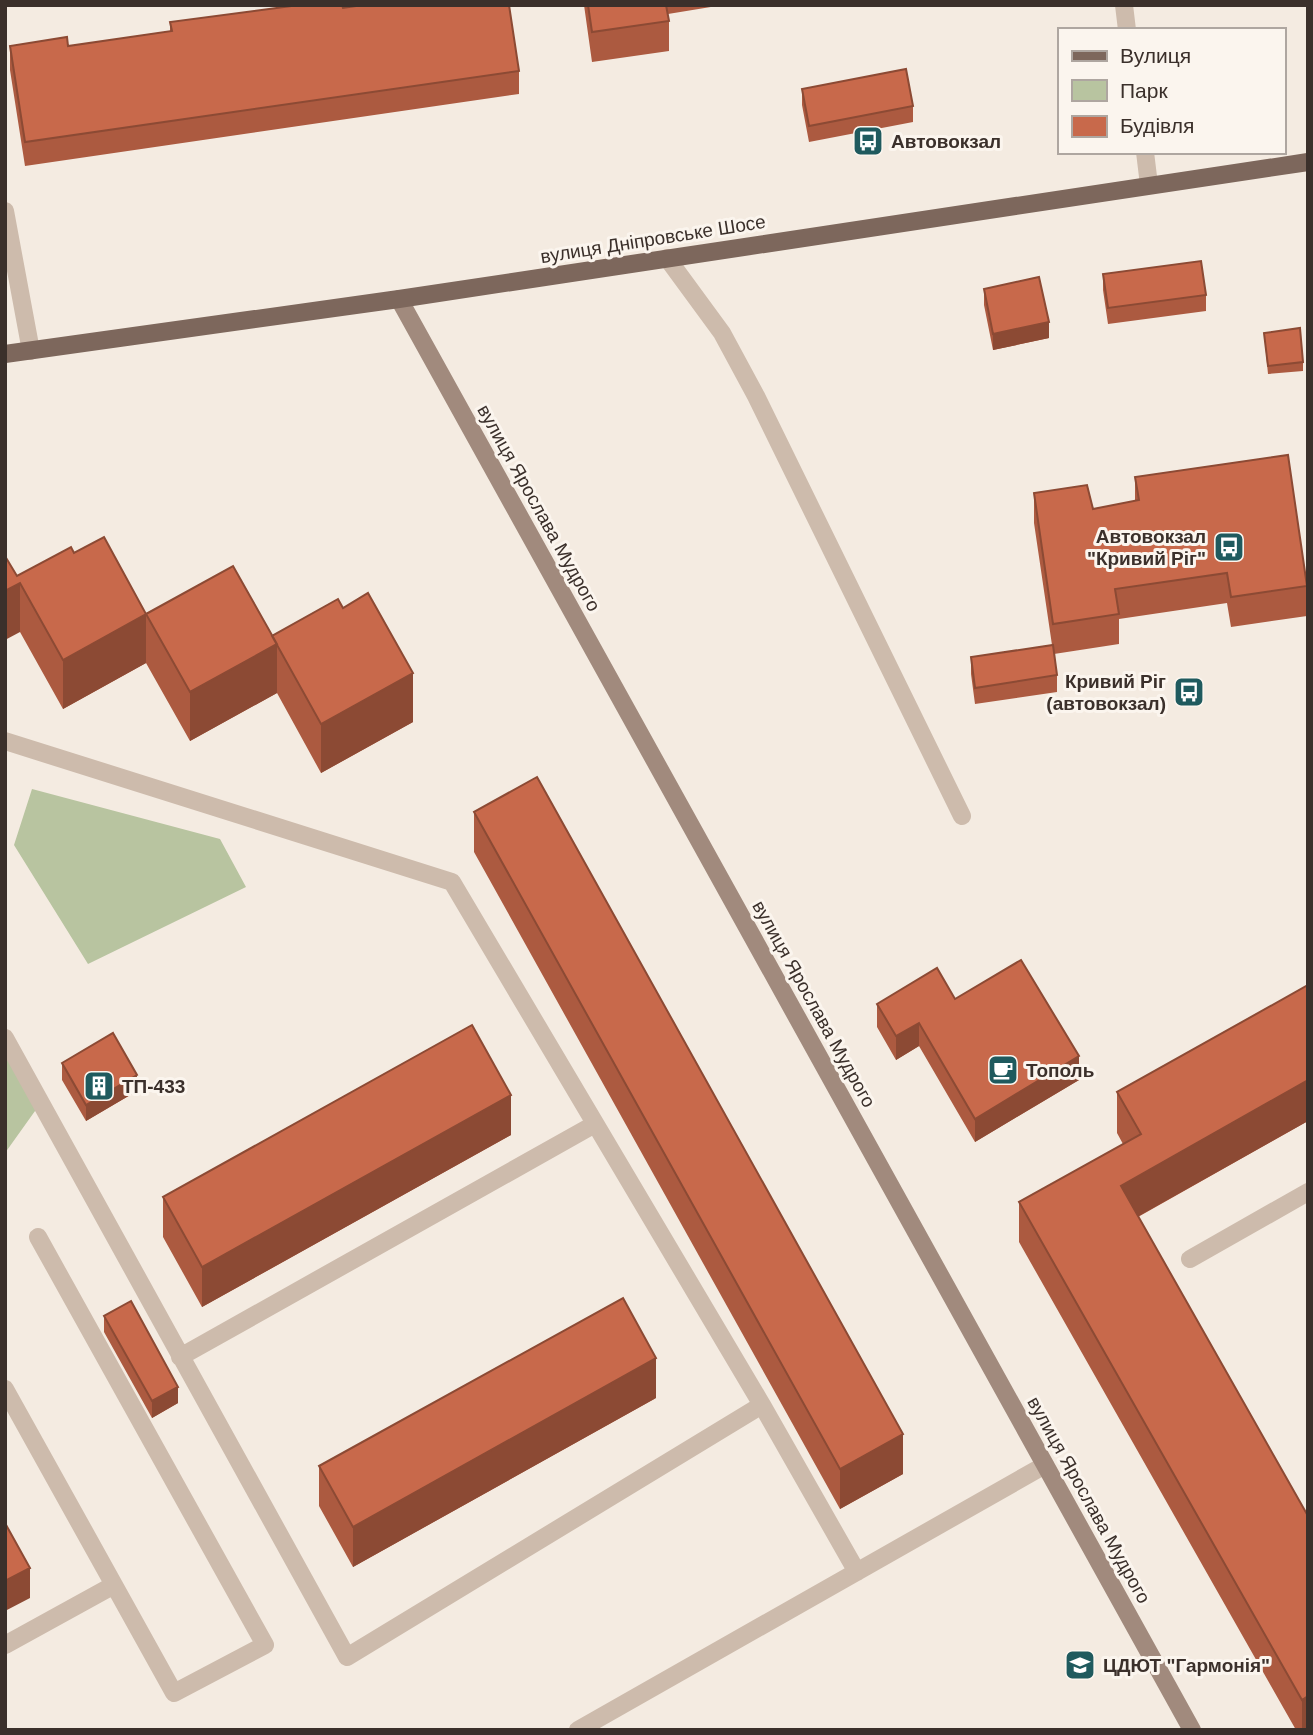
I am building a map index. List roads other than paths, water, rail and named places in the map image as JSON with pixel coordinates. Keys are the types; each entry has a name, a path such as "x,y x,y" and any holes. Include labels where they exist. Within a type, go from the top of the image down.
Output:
{"main road":[{"name":"вулиця Дніпровське Шосе","path":"5,354 399,299 1308,162"}],"street":[{"name":"вулиця Ярослава Мудрого","path":"399,299 1192,1730"}],"lane":[{"path":"1124,5 1127,28"},
{"path":"1144,154 1149,185"},
{"path":"5,211 31,351"},
{"path":"667,258 722,333 757,396 962,816"},
{"path":"5,741 452,882 762,1405 857,1572"},
{"path":"5,1038 347,1657 762,1405"},
{"path":"180,1357 595,1124"},
{"path":"1190,1259 1308,1192"},
{"path":"5,1389 174,1693 265,1645 38,1237"},
{"path":"578,1730 1045,1465"},
{"path":"5,1645 114,1585"}],"place":[{"name":"Автовокзал","path":"868,141"},
{"name":"Автовокзал \"Кривий Ріг\"","path":"1229,547"},
{"name":"Кривий Ріг (автовокзал)","path":"1189,692"},
{"name":"Тополь","path":"1003,1070"},
{"name":"ТП-433","path":"99,1086"},
{"name":"ЦДЮТ \"Гармонія\"","path":"1080,1665"}]}
